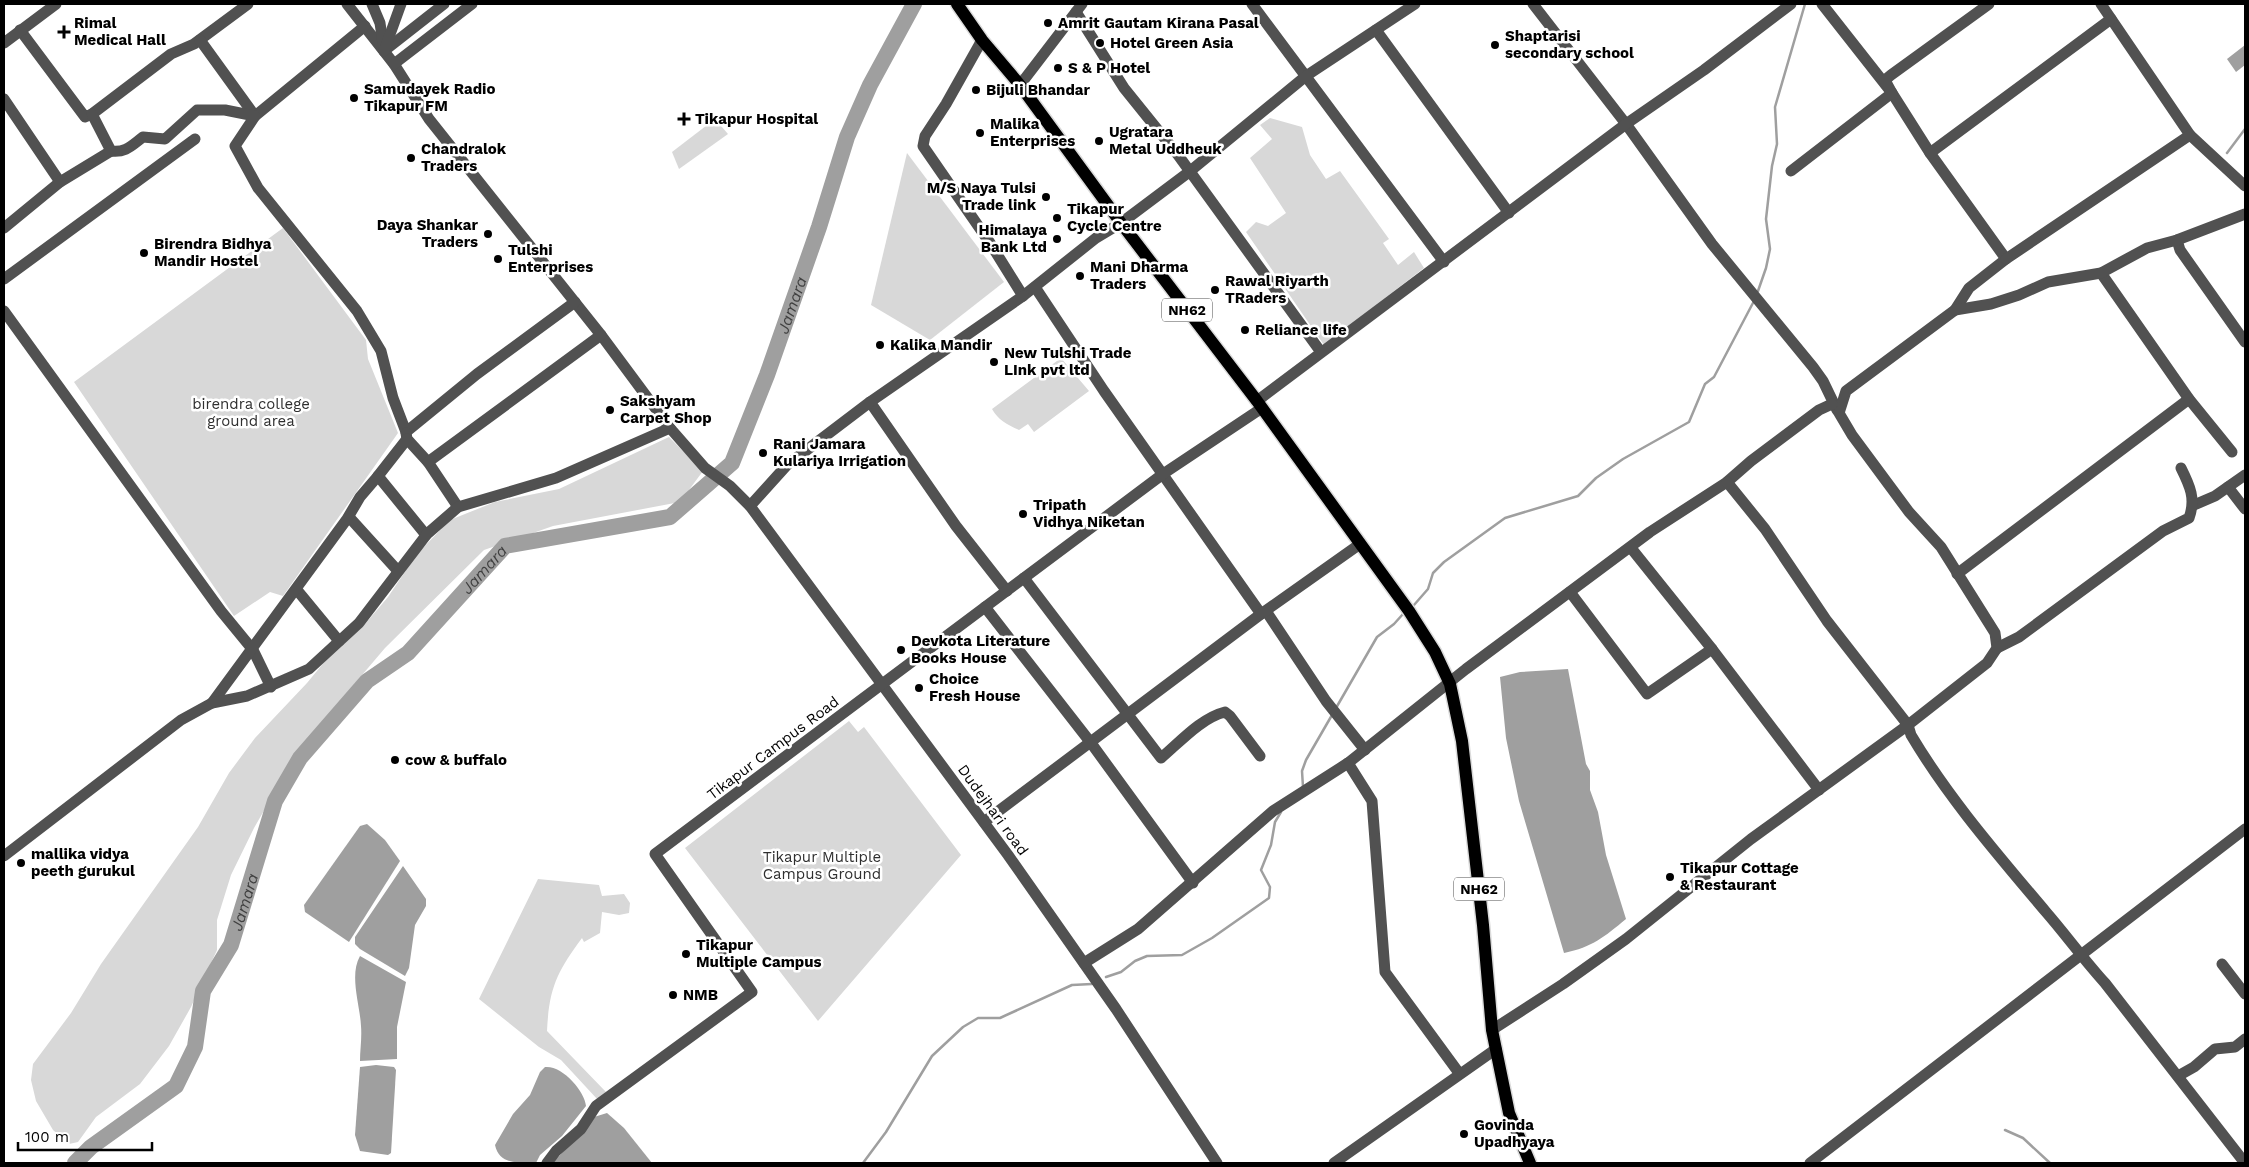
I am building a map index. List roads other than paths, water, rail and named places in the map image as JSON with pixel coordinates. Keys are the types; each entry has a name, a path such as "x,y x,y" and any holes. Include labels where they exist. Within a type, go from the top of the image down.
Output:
{"main road":[{"name":"NH62","path":"960,7 982,40 1020,85 1121,223 1260,405 1412,616 1435,652 1450,684 1465,767 1492,1030 1509,1113 1530,1163"}],"street":[{"path":"4,43 56,4"},
{"path":"20,30 85,116 92,114 122,89 171,54 200,40 248,4"},
{"name":"Dudejhari road","path":"347,4 394,64 429,119 601,335 670,428 705,468 730,486 750,506 984,822 1084,963 1217,1163"},
{"path":"372,4 380,23 384,51"},
{"path":"384,51 401,4"},
{"path":"384,51 444,4"},
{"path":"394,64 472,4"},
{"path":"1252,4 1444,262"},
{"path":"750,506 787,465 870,402 1023,296 1096,238 1121,223 1189,172 1306,76 1415,4"},
{"path":"1533,4 1626,124 1712,244 1813,367 1823,381 1836,409 1852,434 1908,512 1941,547 1995,633 1997,648"},
{"name":"Tikapur Campus Road","path":"547,1163 556,1151 581,1129 596,1106 752,992 655,854 1163,474 1260,405 1626,124 1704,70 1791,4"},
{"path":"1822,4 1892,93"},
{"path":"1989,4 1885,80 1930,153 2006,259"},
{"path":"2101,4 2190,135 2245,186"},
{"path":"1020,85 1079,8 1124,88 1160,131 1318,348"},
{"path":"1930,153 2111,19"},
{"path":"365,26 255,116 235,146 258,188 357,311 381,351 393,398 406,436 428,462 458,507"},
{"path":"1376,30 1509,213"},
{"path":"200,40 255,116"},
{"path":"982,40 946,104 925,136 923,146 990,243 1023,296"},
{"path":"1791,171 1892,93"},
{"path":"4,100 60,182"},
{"path":"4,228 60,182 111,151 125,151 143,137 165,139 197,110 225,110 255,116"},
{"path":"92,114 111,151"},
{"path":"1836,409 1846,390 1955,310 1969,288 2006,259 2190,135"},
{"path":"4,279 195,139"},
{"path":"1955,310 1991,304 2019,295 2048,282 2101,273 2147,248 2177,240 2245,214"},
{"path":"2177,240 2180,250 2245,342"},
{"path":"2101,273 2189,399 2232,452"},
{"path":"1035,287 1104,391 1326,701 1364,750"},
{"path":"212,704 253,650 348,517 360,497 378,476 406,436 478,374 575,302"},
{"path":"4,311 221,611 253,650 271,686"},
{"path":"428,462 601,335"},
{"path":"1957,574 2189,399"},
{"path":"870,402 956,526 1007,591"},
{"path":"1084,963 1138,929 1273,811 1348,763 1450,684 1466,669 1570,592 1677,514 1727,482 1751,461 1819,410 1836,409"},
{"path":"4,856 181,720 212,704 247,696 308,669 359,622 426,535 458,507 556,478 670,428"},
{"path":"1492,1030 1563,984 1626,939 1751,839 1908,725 1987,663 1997,648 2019,637 2164,531 2189,518 2194,505 2190,487 2181,468"},
{"path":"2194,505 2215,496 2245,475"},
{"path":"378,476 409,518 426,535"},
{"path":"1727,482 1765,529 1828,621 1908,725 1917,745 1984,838 2059,926 2080,957 2105,983 2245,1163"},
{"path":"2228,487 2245,509"},
{"path":"348,517 398,571"},
{"path":"984,822 1263,612 1360,544"},
{"path":"1631,548 1712,649 1819,790"},
{"path":"1024,578 1161,758 1196,728 1218,714 1225,712 1260,756"},
{"path":"296,590 339,641"},
{"path":"1570,592 1647,694 1712,649"},
{"path":"985,607 1193,882"},
{"path":"1348,763 1372,801 1385,972 1459,1073"},
{"path":"1810,1163 2245,829"},
{"path":"2222,964 2245,994"},
{"path":"2178,1076 2194,1067 2214,1049 2235,1047 2245,1039"},
{"path":"1334,1163 1459,1073 1496,1049"}],"waterway":[{"name":"Jamara","path":"75,1163 91,1147 176,1086 195,1047 203,991 231,945 275,801 300,758 367,681 408,653 505,546 670,517 732,463 767,375 819,227 847,137 870,85 914,4"},
{"path":"1758,291 1770,249 1766,219 1772,166 1777,144 1775,107 1805,4"},
{"path":"2227,153 2245,129"},
{"path":"1414,605 1428,589 1433,573 1444,562 1505,518 1578,496 1596,478 1623,459 1689,422 1705,384 1714,377 1754,301"},
{"path":"1336,708 1377,637 1394,624 1403,614"},
{"path":"1303,787 1302,771 1306,760 1332,715"},
{"path":"1106,977 1121,972 1135,961 1147,956 1182,955 1212,938 1269,898 1270,887 1261,870 1271,845 1275,822 1281,812"},
{"path":"863,1163 886,1132 932,1056 963,1027 978,1018 1000,1018 1072,985 1092,984"},
{"path":"2005,1130 2023,1138 2050,1163"}],"place":[{"name":"Amrit Gautam Kirana Pasal","path":"1048,23"},
{"name":"Rimal Medical Hall","path":"64,32"},
{"name":"Hotel Green Asia","path":"1100,43"},
{"name":"Shaptarisi secondary school","path":"1495,45"},
{"name":"S & P Hotel","path":"1058,68"},
{"name":"Bijuli Bhandar","path":"976,90"},
{"name":"Samudayek Radio Tikapur FM","path":"354,98"},
{"name":"Tikapur Hospital","path":"684,119"},
{"name":"Malika Enterprises","path":"980,133"},
{"name":"Ugratara Metal Uddheuk","path":"1099,141"},
{"name":"Chandralok Traders","path":"411,158"},
{"name":"M/S Naya Tulsi Trade link","path":"1046,197"},
{"name":"Tikapur Cycle Centre","path":"1057,218"},
{"name":"Daya Shankar Traders","path":"488,234"},
{"name":"Himalaya Bank Ltd","path":"1057,239"},
{"name":"Birendra Bidhya Mandir Hostel","path":"144,253"},
{"name":"Tulshi Enterprises","path":"498,259"},
{"name":"Mani Dharma Traders","path":"1080,276"},
{"name":"Rawal Riyarth TRaders","path":"1215,290"},
{"name":"Reliance life","path":"1245,330"},
{"name":"Kalika Mandir","path":"880,345"},
{"name":"New Tulshi Trade LInk pvt ltd","path":"994,362"},
{"name":"Sakshyam Carpet Shop","path":"610,410"},
{"name":"Rani Jamara Kulariya Irrigation","path":"763,453"},
{"name":"Tripath Vidhya Niketan","path":"1023,514"},
{"name":"Devkota Literature Books House","path":"901,650"},
{"name":"Choice Fresh House","path":"919,688"},
{"name":"cow & buffalo","path":"395,760"},
{"name":"mallika vidya peeth gurukul","path":"21,863"},
{"name":"Tikapur Cottage & Restaurant","path":"1670,877"},
{"name":"Tikapur Multiple Campus","path":"686,954"},
{"name":"NMB","path":"673,995"},
{"name":"Govinda Upadhyaya","path":"1464,1134"}],"park label":[{"name":"birendra college ground area","path":"251,412"},
{"name":"Tikapur Multiple Campus Ground","path":"822,866"}]}
